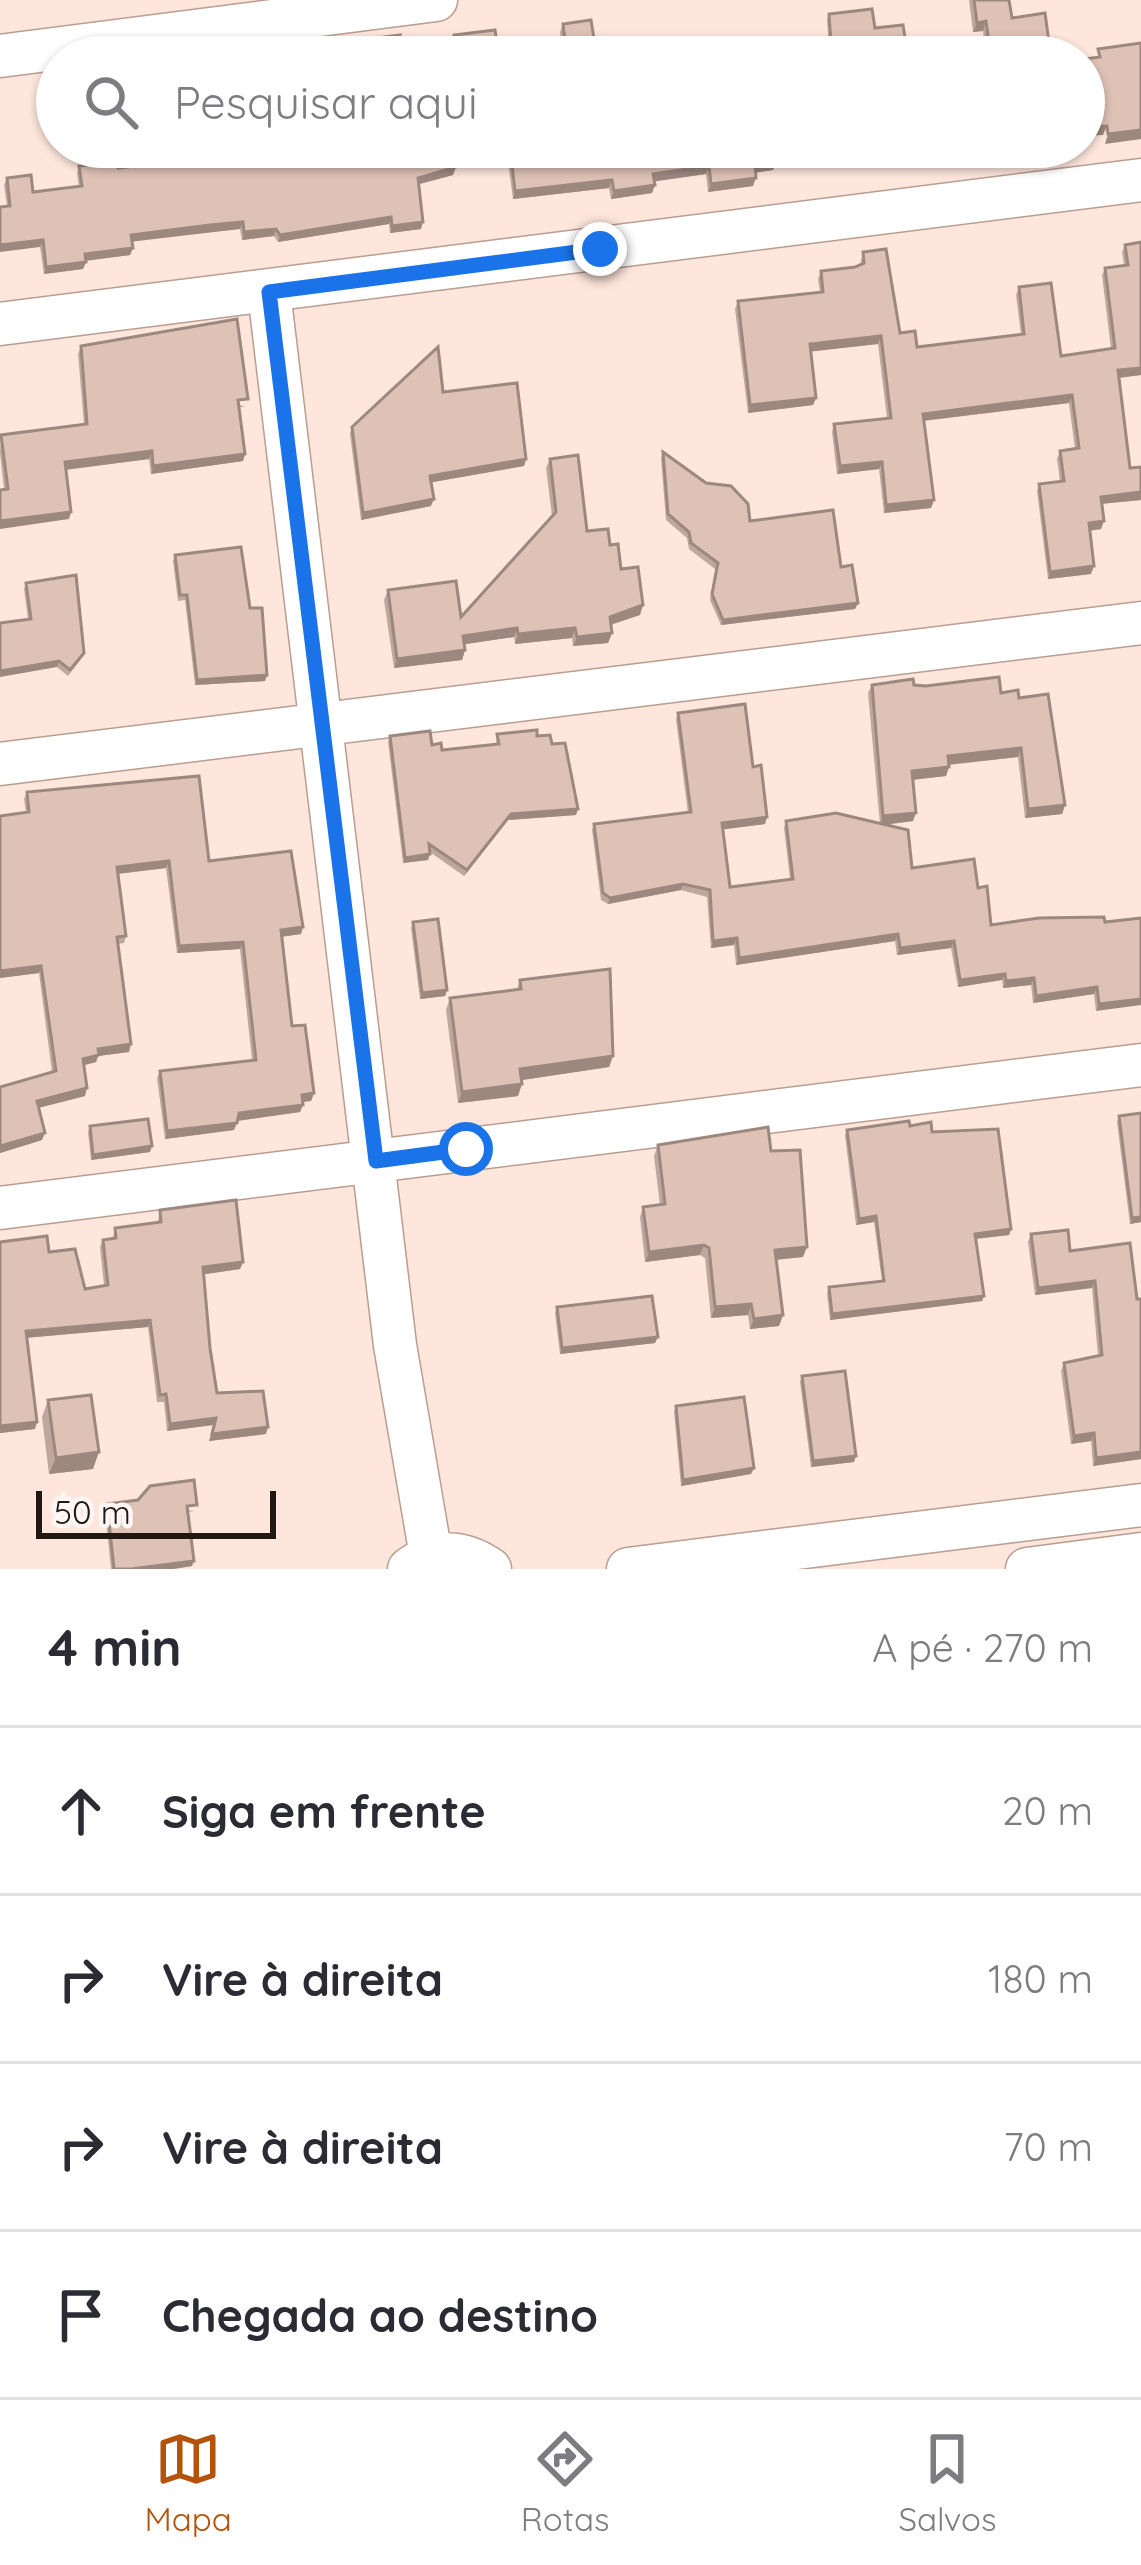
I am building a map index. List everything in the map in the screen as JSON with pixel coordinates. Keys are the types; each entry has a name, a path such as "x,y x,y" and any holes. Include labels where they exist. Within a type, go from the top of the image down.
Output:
{"street":[{"path":"133,36 333,6 436,0"},
{"path":"0,56 36,51"},
{"path":"0,324 1141,180"},
{"path":"269,292 376,1161 420,1563 455,1553 490,1569"},
{"path":"0,764 1141,622"},
{"path":"0,1208 1141,1065"},
{"path":"628,1569 1141,1505"},
{"path":"1027,1569 1141,1554"}],"building":[{"path":"974,0 1009,0 1012,18 1045,13 1048,36 988,36 986,21 977,23"},
{"path":"872,9 875,28 903,25 905,36 831,36 829,14"},
{"path":"591,20 594,36 564,36 563,24"},
{"path":"495,30 496,36 454,36"},
{"path":"1141,43 1141,130 1108,134 1105,48"},
{"path":"79,168 453,168 418,178 423,222 392,226 391,217 280,235 276,229 244,232 243,222 210,225 131,235 133,248 85,254 86,262 46,267 43,240 0,245 0,207 10,206 7,178 31,175 33,192 82,186"},
{"path":"512,168 695,168 653,174 655,185 614,191 612,180 515,191"},
{"path":"709,168 755,168 756,178 711,184"},
{"path":"1141,242 1141,368 1118,370 1130,468 1141,467 1141,492 1101,497 1104,521 1089,523 1094,566 1050,572 1039,484 1064,481 1060,451 1079,448 1072,395 923,414 934,500 886,505 882,462 840,466 834,424 891,418 881,336 810,344 816,398 750,405 738,301 823,292 821,271 855,267 864,263 863,252 886,249 900,333 915,331 917,347 1024,334 1019,287 1051,283 1061,356 1115,348 1105,268 1128,265 1125,245"},
{"path":"237,319 248,399 238,400 245,454 153,466 152,451 65,462 71,512 0,521 0,490 8,489 1,435 87,424 81,346"},
{"path":"438,347 443,392 517,383 526,459 430,476 434,499 363,513 352,427"},
{"path":"663,452 706,483 731,486 748,504 750,521 833,510 841,567 852,565 858,603 723,620 712,594 718,563 691,543 689,532 668,514"},
{"path":"578,455 587,531 608,529 610,545 618,544 621,569 638,567 643,605 610,617 612,633 577,637 575,628 518,634 517,628 463,636 465,650 397,659 388,590 456,581 461,617 556,512 550,459"},
{"path":"241,547 250,608 262,608 267,675 197,680 187,595 180,595 175,555"},
{"path":"76,575 84,653 70,670 59,661 0,671 0,623 31,619 26,583"},
{"path":"999,677 1001,693 1018,690 1019,698 1048,694 1065,805 1028,809 1021,748 948,756 949,767 912,771 916,813 883,816 872,685 913,679 914,685 926,686"},
{"path":"745,704 753,767 761,765 767,817 722,823 730,887 793,879 786,821 836,813 908,830 912,868 974,859 978,888 987,886 991,925 1039,918 1104,917 1105,922 1141,918 1141,999 1099,1004 1097,987 1036,996 1034,978 1006,981 1005,974 960,980 954,941 900,948 898,934 739,958 737,938 713,941 710,890 683,884 610,898 603,893 594,824 691,812 678,713"},
{"path":"537,730 537,736 550,735 552,744 565,743 578,809 511,814 467,870 429,844 430,854 405,858 390,736 430,731 432,745 441,743 442,750 499,744 497,734"},
{"path":"199,776 209,861 291,851 303,927 281,930 292,1026 305,1025 314,1093 302,1095 303,1105 239,1113 237,1123 167,1131 160,1071 256,1060 243,942 179,946 169,861 117,867 126,936 117,937 131,1044 98,1049 99,1055 83,1059 87,1088 37,1101 45,1133 0,1146 0,1087 56,1071 41,966 0,971 0,816 29,812 27,792"},
{"path":"438,919 447,990 422,993 413,922"},
{"path":"610,969 613,1056 520,1069 522,1084 462,1092 450,998 521,989 520,980"},
{"path":"1141,1113 1141,1217 1132,1218 1119,1116"},
{"path":"148,1119 152,1146 93,1155 90,1126"},
{"path":"909,1121 910,1126 931,1122 932,1132 998,1129 1011,1229 975,1234 984,1296 832,1314 829,1287 884,1281 876,1216 859,1219 847,1130"},
{"path":"768,1127 771,1151 800,1150 807,1247 775,1250 783,1315 754,1319 751,1304 715,1307 709,1248 649,1252 643,1207 665,1204 658,1145"},
{"path":"236,1200 243,1262 203,1267 210,1348 217,1393 263,1391 268,1427 212,1434 216,1418 170,1424 166,1394 160,1395 150,1320 26,1331 37,1422 0,1426 0,1242 47,1236 49,1252 75,1249 85,1289 108,1285 103,1240 116,1238 115,1228 161,1222 160,1210"},
{"path":"1068,1230 1070,1251 1130,1243 1137,1299 1141,1299 1141,1452 1096,1458 1094,1433 1074,1436 1064,1363 1102,1355 1095,1281 1038,1288 1031,1234"},
{"path":"652,1296 658,1337 562,1348 557,1307"},
{"path":"845,1371 856,1456 813,1461 802,1376"},
{"path":"91,1395 99,1452 56,1458 48,1400"},
{"path":"744,1397 754,1468 683,1480 676,1406"},
{"path":"194,1480 197,1505 187,1506 194,1561 114,1569 107,1504 138,1500 150,1486"}],"route":[{"path":"466,1149 376,1161 269,292 600,249"}]}
